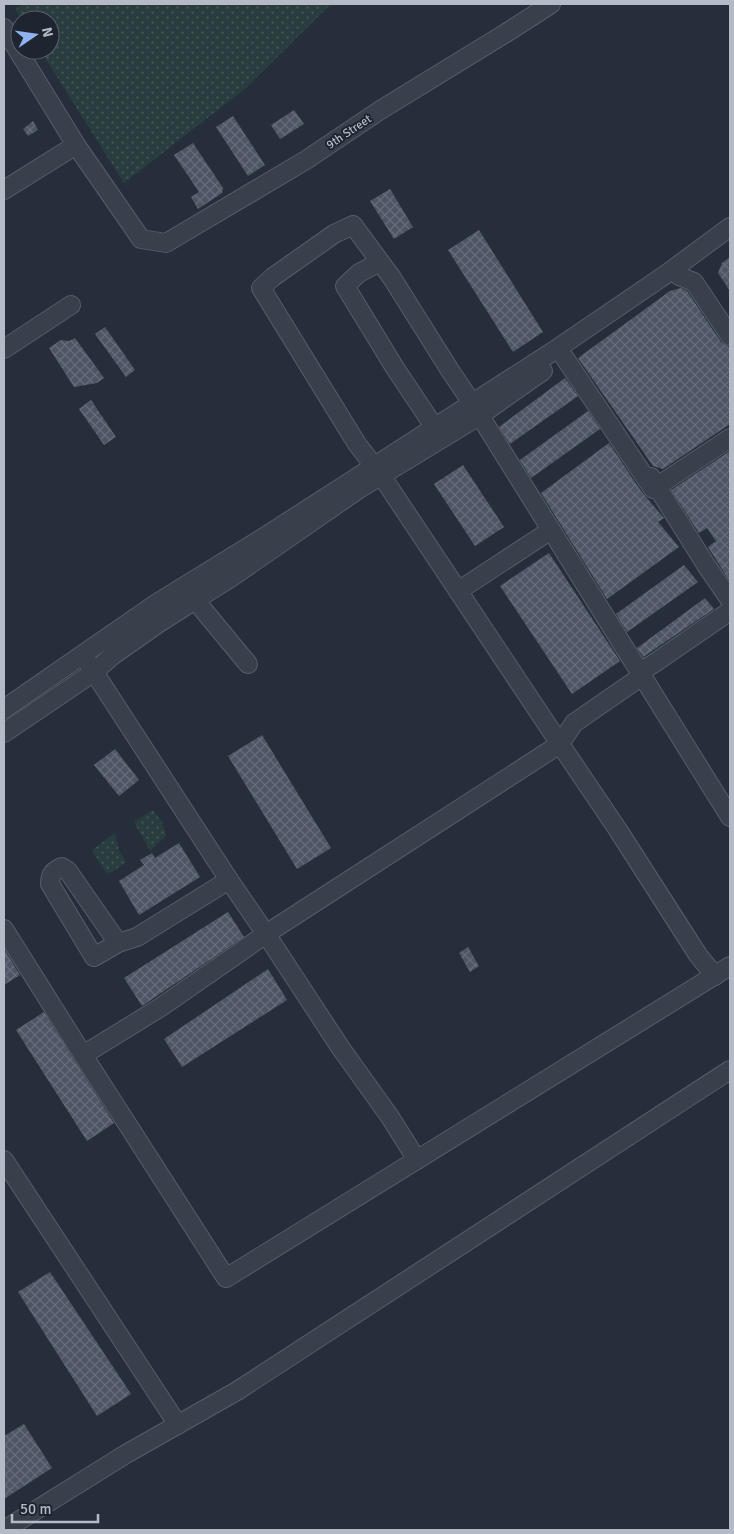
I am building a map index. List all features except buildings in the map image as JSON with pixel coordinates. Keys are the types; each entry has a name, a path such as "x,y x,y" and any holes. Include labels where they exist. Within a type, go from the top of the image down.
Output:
{"street":[{"name":"9th Street","path":"76,145 141,239 166,243 306,160 382,109 506,34 551,4"},
{"path":"4,28 76,145 4,190"},
{"path":"715,976 698,955 618,830 378,470 357,444 261,288 334,234 353,225 392,278 730,817"},
{"path":"476,410 552,352 686,268 730,227"},
{"path":"4,709 157,603 261,538 378,470 567,355 730,238"},
{"path":"380,262 359,273 345,286 395,368 438,433"},
{"path":"686,268 730,325"},
{"path":"686,268 730,336"},
{"path":"4,349 71,305"},
{"path":"567,355 730,600"},
{"path":"654,484 660,476 730,432"},
{"path":"654,484 730,438"},
{"path":"4,733 94,672 112,656 229,579 378,470"},
{"path":"654,484 730,607"},
{"path":"458,590 551,530"},
{"path":"195,600 248,664"},
{"path":"83,1055 161,1006 266,934 560,744 574,723 642,676 653,664 730,611"},
{"path":"642,676 650,673 730,619"},
{"path":"83,655 340,1048 390,1117 417,1160"},
{"path":"118,943 68,871 62,867 54,871 50,877 50,884 94,958 118,943 138,937 229,880"},
{"path":"4,928 226,1278 730,966"},
{"path":"4,1530 126,1454 246,1386 730,1070"},
{"path":"4,1160 178,1425"}],"shaded area":[{"path":"24,4 331,4 246,88 124,183 46,60 60,60 60,10 15,9"},
{"path":"153,810 162,822 166,836 150,851 134,822"},
{"path":"115,833 119,850 126,862 112,872 106,873 92,850"}]}
